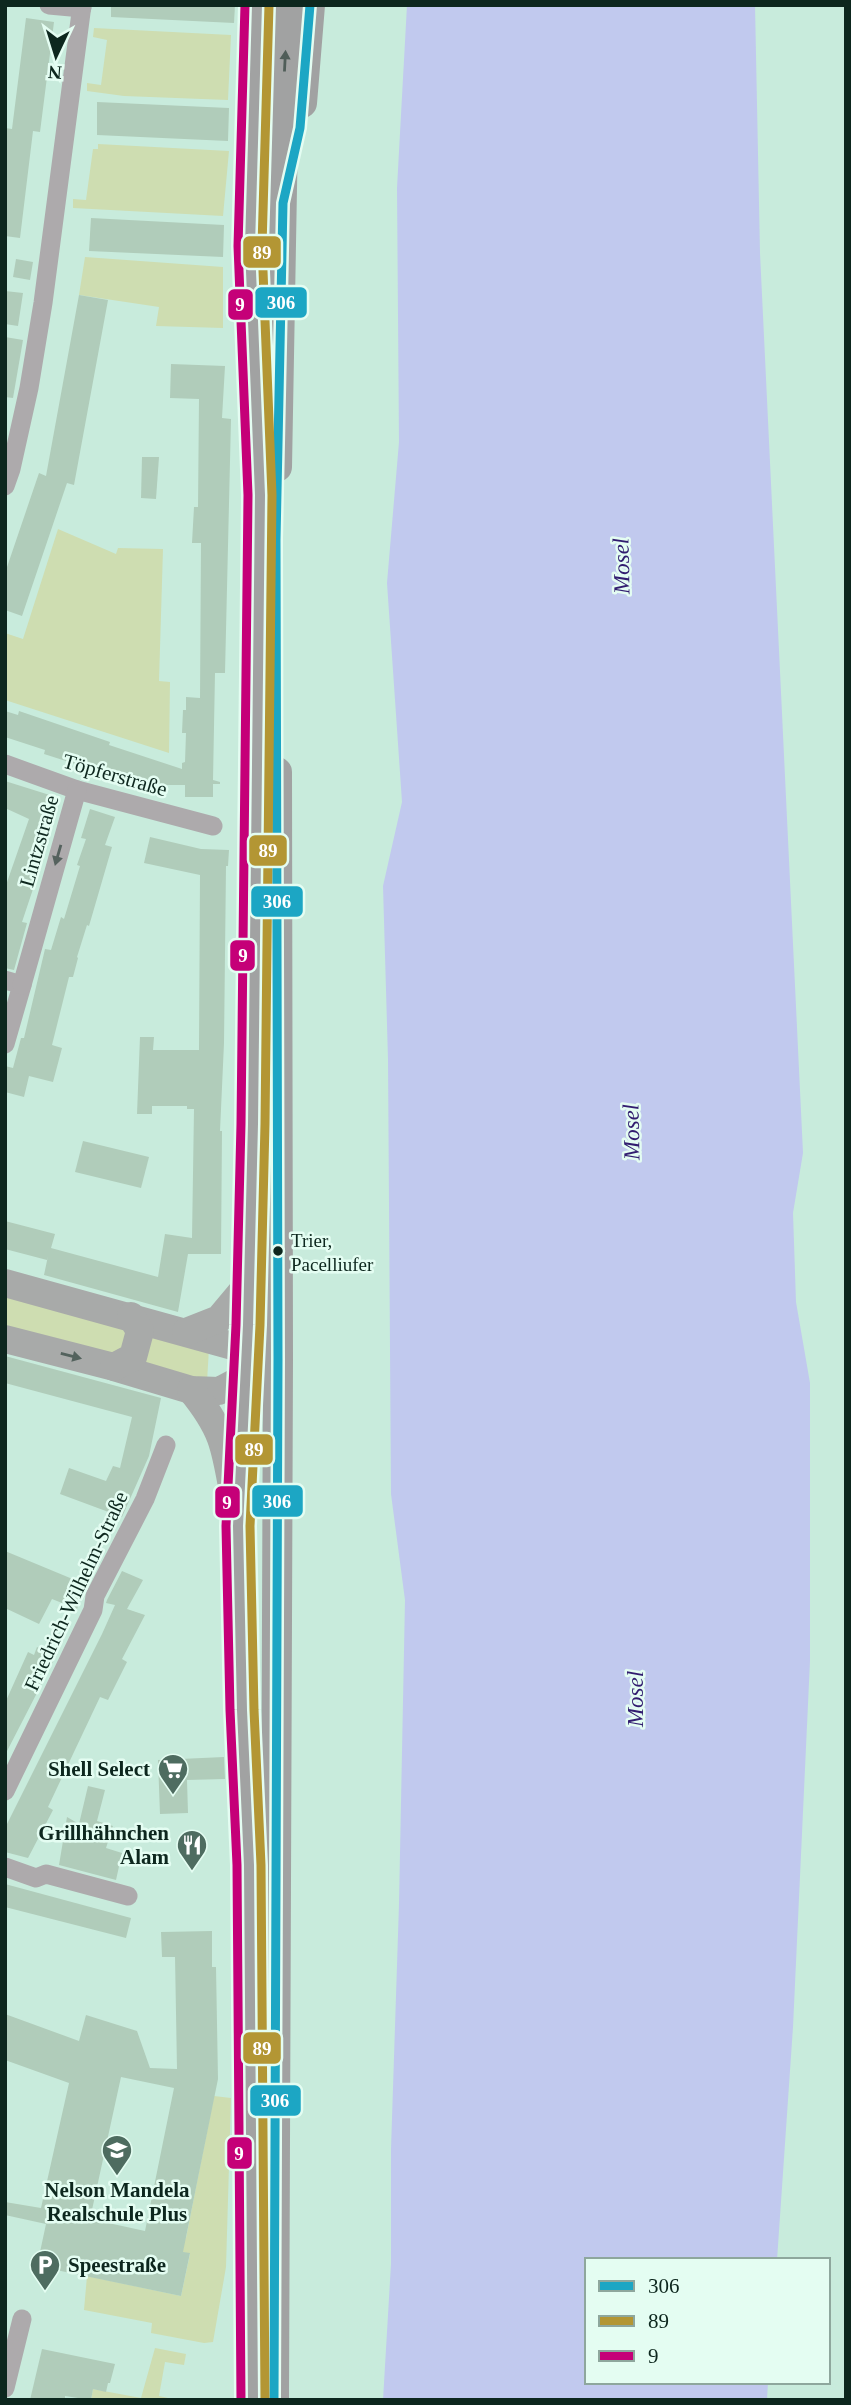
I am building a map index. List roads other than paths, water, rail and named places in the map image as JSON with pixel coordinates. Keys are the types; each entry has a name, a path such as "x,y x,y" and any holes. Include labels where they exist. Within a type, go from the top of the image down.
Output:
{"main road":[{"path":"253,2400 248,1866 238,1526 250,1282 260,495 250,246 257,5"},
{"path":"274,2400 278,1359 276,540 287,5"},
{"path":"283,203 300,128 310,5"}],"street":[{"path":"5,486 29,388 43,303 82,7 50,5"},
{"name":"Töpferstraße","path":"5,764 77,790 213,826"},
{"name":"Lintzstraße","path":"5,1044 13,982 77,790"},
{"path":"186,1332 219,1319 250,1282"},
{"path":"5,1283 278,1359"},
{"path":"114,1367 133,1357 139,1331 131,1316"},
{"path":"5,1339 114,1367 191,1391 219,1391 246,1379 278,1359"},
{"path":"191,1391 208,1411 221,1433 238,1526"},
{"name":"Friedrich-Wilhelm-Straße","path":"5,1791 93,1610 95,1596 145,1499 166,1446"},
{"path":"5,1867 36,1878 46,1874 128,1896"},
{"path":"5,2388 22,2319"}],"water":[{"name":"Mosel","path":"407,5 755,5 760,253 803,1153 793,1213 796,1302 810,1383 810,1661 793,2027 777,2258 585,2258 585,2384 768,2384 767,2400 383,2400 391,2264 391,2149 405,1600 391,1494 388,1059 383,886 402,802 387,583 399,442 397,188"}],"place":[{"name":"Trier, Pacelliufer","path":"278,1251"},
{"name":"Shell Select","path":"173,1796"},
{"name":"Grillhähnchen Alam","path":"192,1872"},
{"name":"Nelson Mandela Realschule Plus","path":"117,2177"},
{"name":"Speestraße","path":"45,2292"}]}
